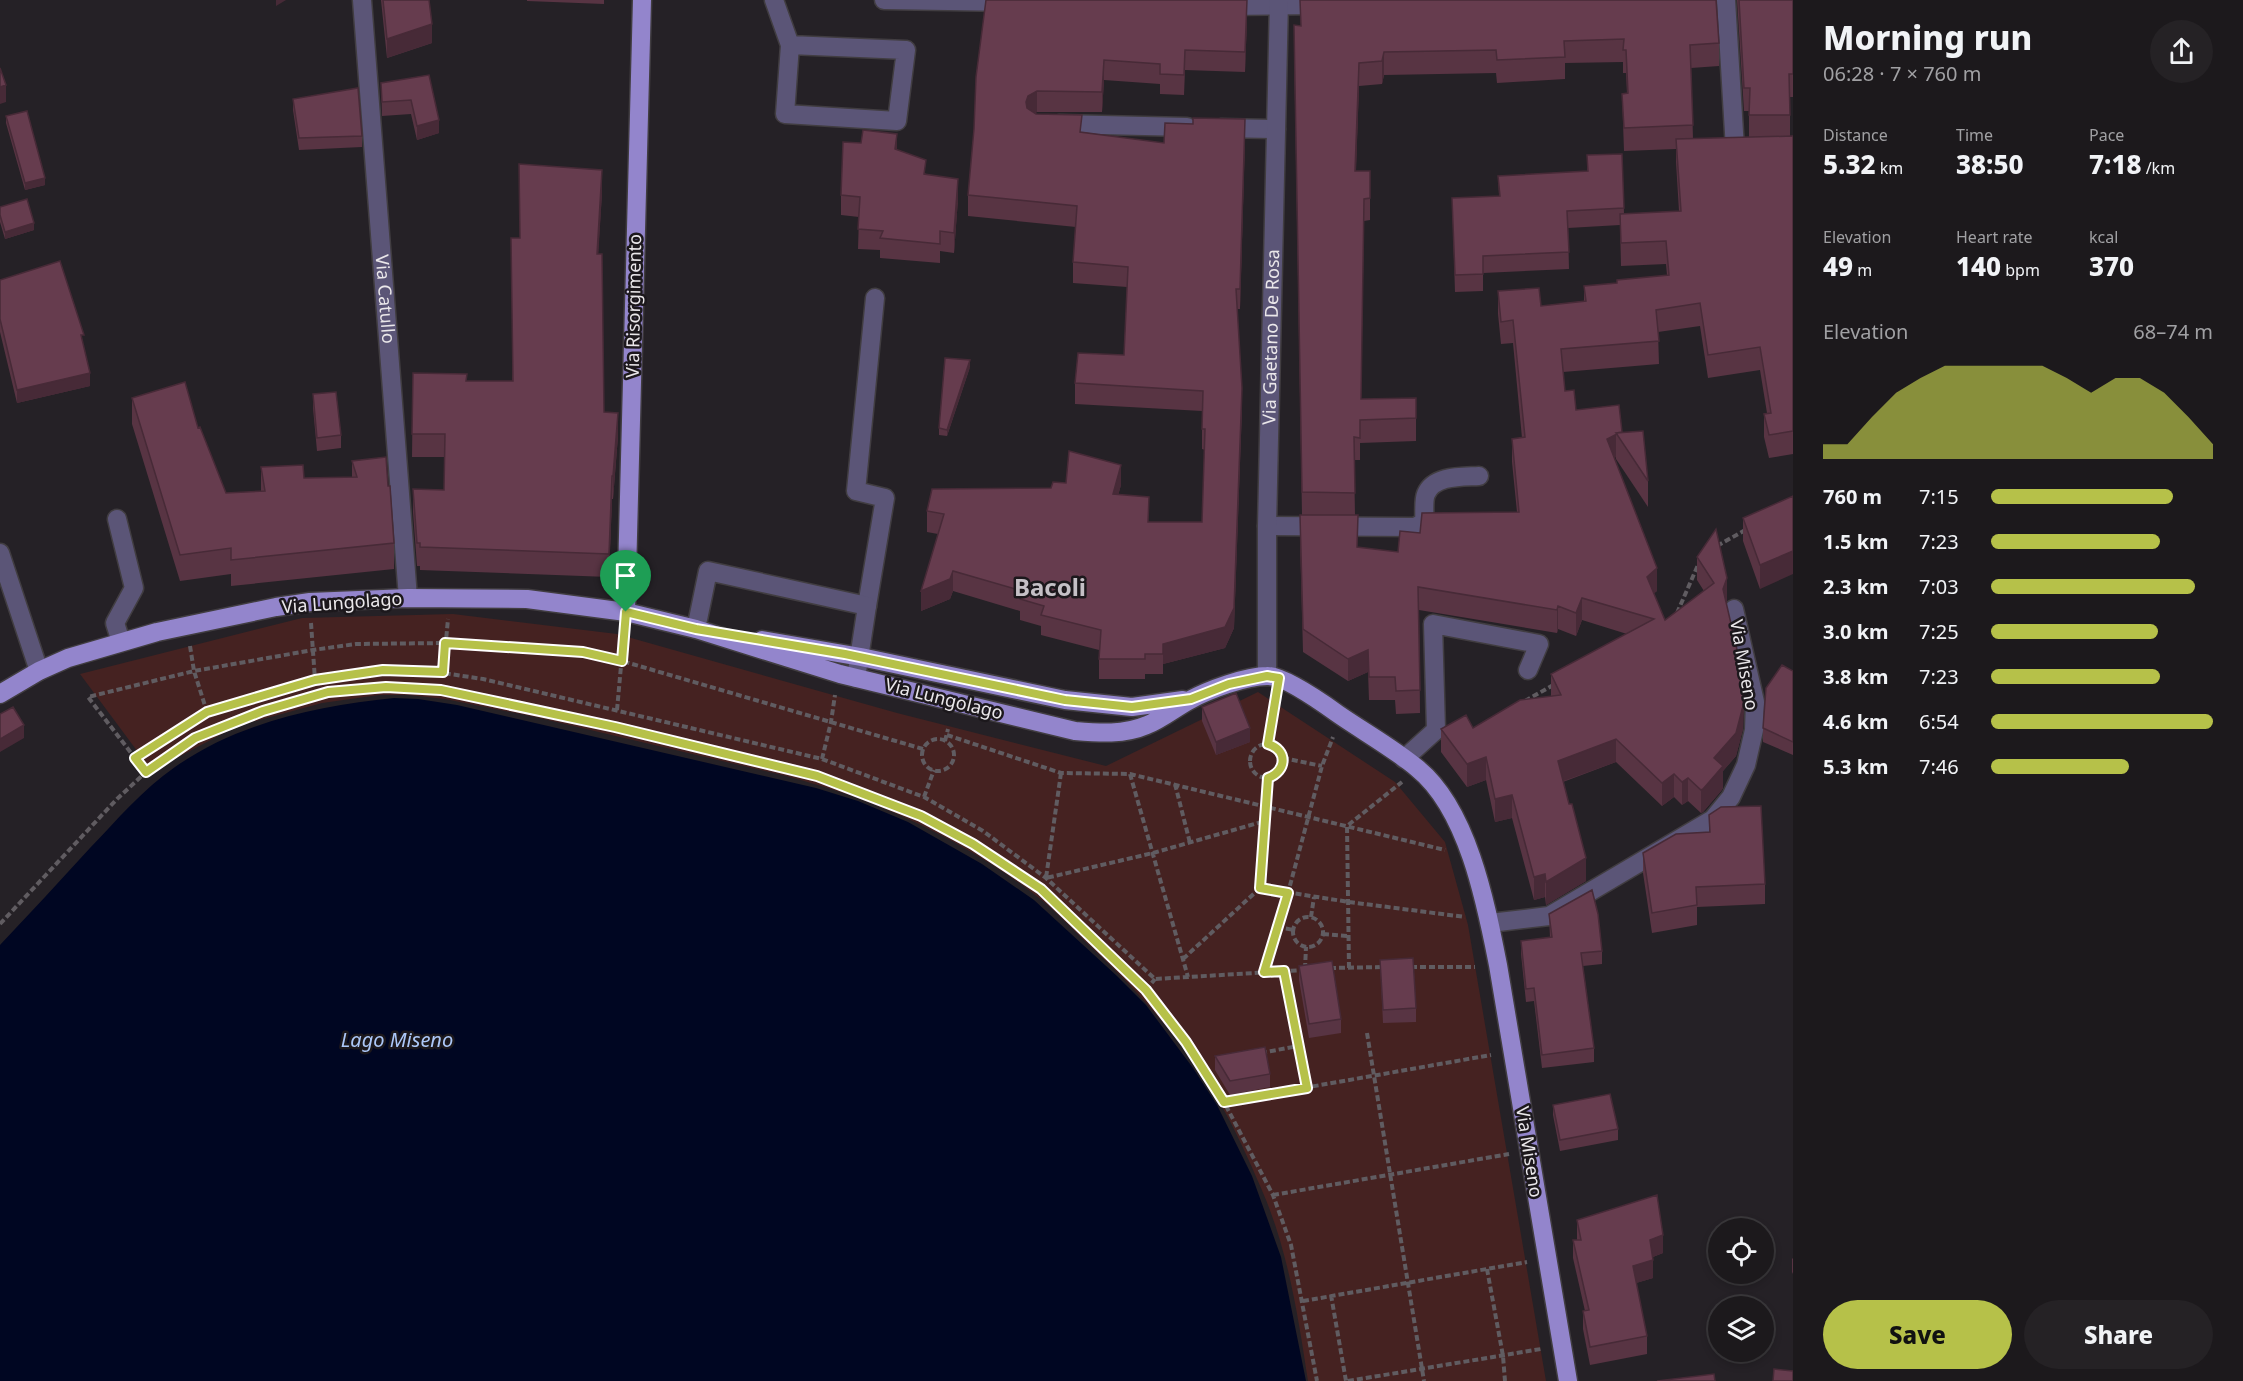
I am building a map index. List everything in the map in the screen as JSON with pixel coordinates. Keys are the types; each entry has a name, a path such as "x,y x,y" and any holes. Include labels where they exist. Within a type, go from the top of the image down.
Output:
{"main road":[{"name":"Via Risorgimento","path":"626,612 642,0"},
{"name":"Via Lungolago","path":"0,694 39,671 68,658 176,628 310,602 408,598 527,599 626,612 696,629 856,678 1075,731 1111,733 1146,726 1191,699 1229,684 1273,677"},
{"name":"Via Lungolago","path":"696,629 861,657 1065,700 1132,707 1191,699"},
{"name":"Via Miseno","path":"1273,677 1326,706 1418,768 1441,792 1458,820 1482,921 1568,1381"}],"street":[{"name":"Via Catullo","path":"362,0 408,598"},
{"path":"774,0 790,45 784,114 897,121 906,50 790,45"},
{"path":"884,0 1029,2"},
{"path":"1726,0 1735,149 1793,149"},
{"path":"1207,5 1279,3 1337,5"},
{"name":"Via Gaetano De Rosa","path":"1273,677 1267,526 1279,3"},
{"path":"1037,123 1276,129"},
{"path":"856,678 885,498 856,491 875,298"},
{"path":"1267,526 1414,527 1424,522 1426,493 1434,485 1444,479 1479,476"},
{"path":"117,519 134,588 115,623 121,642"},
{"path":"0,553 39,671"},
{"path":"696,629 708,571 867,606"},
{"name":"Via Miseno","path":"1482,921 1549,916 1713,819 1731,797 1746,765 1754,730 1755,702 1734,609"},
{"path":"1404,759 1436,730 1433,624 1539,644 1528,670"}],"path":[{"path":"1712,549 1756,525"},
{"path":"1675,619 1698,565"},
{"path":"617,710 626,612"},
{"path":"443,672 448,616"},
{"path":"311,622 315,680"},
{"path":"189,643 194,671 207,712"},
{"path":"146,772 88,696 194,671 356,644 445,643 583,652 622,661 923,750"},
{"path":"135,758 207,712 315,680 383,670 443,672 483,679 822,759 924,797 983,831 1046,878 1155,979 1316,969"},
{"path":"1268,744 1273,677"},
{"path":"1522,702 1563,680"},
{"path":"0,924 117,799 146,772 195,738 263,711 328,692 386,687 441,690 604,724 817,776 921,816 973,844 1041,889 1146,990 1186,1042 1224,1102 1273,1195 1291,1245 1317,1381"},
{"path":"822,759 836,690"},
{"path":"945,741 948,729"},
{"path":"1264,972 1322,766 1335,730"},
{"path":"947,735 1061,772 1130,774 1452,851"},
{"path":"935,739 945,741 952,748 954,758 944,770 929,768 923,760 923,750 930,741 935,739"},
{"path":"1263,744 1268,744 1278,749 1283,758 1282,769 1268,778 1258,775 1250,761 1254,751 1263,744"},
{"path":"1283,758 1322,766"},
{"path":"924,797 934,770"},
{"path":"1046,878 1061,772"},
{"path":"1130,774 1188,977"},
{"path":"1183,959 1260,888 1268,778"},
{"path":"1347,826 1404,781"},
{"path":"1175,784 1190,843"},
{"path":"1046,878 1153,854 1265,821"},
{"path":"1347,826 1349,968"},
{"path":"1260,888 1482,921"},
{"path":"1311,917 1314,897"},
{"path":"1311,917 1320,922 1323,934 1316,944 1306,947 1295,939 1294,930 1298,921 1311,917"},
{"path":"1277,927 1294,930"},
{"path":"1323,934 1348,936"},
{"path":"1305,969 1306,947"},
{"path":"1327,969 1393,967"},
{"path":"1404,967 1482,967"},
{"path":"1284,971 1307,1088"},
{"path":"1146,990 1155,979"},
{"path":"1367,1033 1424,1381"},
{"path":"1258,1053 1299,1046"},
{"path":"1224,1102 1494,1054"},
{"path":"1273,1195 1512,1154"},
{"path":"1303,1301 1531,1261"},
{"path":"1487,1269 1503,1356 1505,1381"},
{"path":"1331,1295 1347,1381 1544,1349"}],"shaded area":[{"path":"453,614 617,634 897,713 1106,766 1258,692 1395,782 1445,842 1468,925 1546,1381 1308,1381 1291,1283 1270,1211 1231,1123 1192,1060 1161,1020 1126,982 1049,906 977,855 916,823 852,796 786,776 535,717 445,699 408,695 379,695 322,703 237,726 152,771 80,674 302,618"}],"water":[{"name":"Lago Miseno","path":"394,698 457,705 816,788 858,801 908,822 982,864 1034,900 1146,1005 1193,1068 1217,1105 1252,1176 1281,1257 1306,1381 0,1381 0,945 141,795 175,767 200,751 252,728 308,711"}],"building":[{"path":"383,0 429,0 432,24 387,39"},
{"path":"986,0 1247,0 1245,52 1185,50 1184,75 1160,74 1160,64 1104,60 1102,92 1037,91 1028,96 1026,102 1027,108 1036,114 1082,115 1080,132 1164,143 1165,123 1193,124 1193,118 1245,119 1240,289 1236,289 1242,388 1234,608 1225,627 1163,644 1163,654 1145,654 1145,659 1099,659 1101,630 1041,615 1044,606 1020,599 1022,591 953,571 950,579 921,591 944,514 927,511 932,489 1051,488 1053,482 1066,483 1069,451 1121,465 1113,494 1149,497 1148,522 1202,522 1205,429 1202,429 1203,391 1075,383 1078,353 1124,355 1128,267 1073,262 1077,206 968,195 976,77"},
{"path":"1300,0 1716,0 1719,43 1690,45 1693,125 1624,128 1622,94 1628,93 1626,50 1623,50 1624,39 1564,41 1565,57 1497,60 1496,50 1384,52 1382,61 1359,63 1355,171 1370,171 1370,198 1364,199 1361,399 1416,398 1416,418 1360,420 1360,438 1354,437 1355,493 1302,492 1294,25 1301,26"},
{"path":"1739,0 1793,0 1793,74 1789,74 1790,115 1749,115 1750,88 1744,88"},
{"path":"0,68 6,85 0,87"},
{"path":"429,75 439,120 417,126 411,100 382,102 381,83"},
{"path":"358,88 362,136 299,138 293,99"},
{"path":"27,111 45,178 25,183 6,116"},
{"path":"863,130 897,134 895,149 926,160 924,174 958,179 954,233 940,231 940,244 880,238 883,231 858,229 860,197 841,195 843,142 861,143"},
{"path":"1793,136 1793,431 1769,435 1764,414 1771,413 1760,347 1708,355 1700,303 1656,310 1659,341 1561,349 1565,391 1574,390 1576,410 1619,405 1622,432 1607,439 1657,568 1647,577 1665,620 1714,583 1697,557 1716,529 1727,578 1723,589 1744,680 1743,706 1736,733 1714,758 1723,766 1701,790 1688,778 1682,782 1674,774 1662,783 1616,739 1558,761 1586,858 1546,882 1545,874 1534,877 1512,795 1495,799 1486,757 1467,764 1441,729 1466,715 1473,728 1520,700 1561,695 1551,674 1654,619 1582,598 1576,613 1558,606 1557,610 1418,587 1420,690 1396,691 1395,677 1369,677 1368,650 1348,659 1303,629 1300,515 1358,515 1357,547 1398,552 1400,531 1420,533 1422,513 1519,512 1512,439 1525,437 1513,320 1501,322 1498,291 1539,288 1541,306 1586,301 1584,286 1669,275 1666,241 1621,243 1620,214 1681,211 1676,139"},
{"path":"1622,154 1624,208 1567,211 1569,252 1483,256 1483,274 1455,275 1452,198 1500,196 1498,176 1588,171 1587,155"},
{"path":"519,164 602,170 597,254 602,254 604,412 618,413 612,476 609,554 420,547 420,543 417,543 413,489 444,490 445,434 412,434 413,373 467,374 466,381 513,381 511,238 520,238"},
{"path":"27,199 34,223 5,232 0,207"},
{"path":"60,261 84,335 81,335 90,373 17,390 0,319 0,280"},
{"path":"945,358 970,360 947,430 939,428"},
{"path":"185,382 198,428 200,427 226,493 265,491 261,467 303,465 304,478 357,477 352,461 386,457 394,543 231,560 231,548 180,555 132,398"},
{"path":"336,392 341,435 317,438 313,394"},
{"path":"1643,431 1648,481 1616,433"},
{"path":"1793,496 1793,551 1760,565 1743,518"},
{"path":"1782,665 1793,671 1793,742 1763,728 1766,688"},
{"path":"1236,693 1250,728 1216,742 1202,707"},
{"path":"13,707 24,725 0,739 0,714"},
{"path":"1761,806 1765,884 1696,887 1697,905 1652,913 1643,853 1676,834 1710,832 1709,815 1721,807"},
{"path":"1592,890 1598,914 1602,951 1581,953 1594,1048 1542,1055 1534,988 1526,989 1521,941 1552,937 1549,914"},
{"path":"1413,958 1416,1008 1383,1010 1380,960"},
{"path":"1332,961 1341,1019 1309,1024 1299,966"},
{"path":"1265,1047 1270,1074 1230,1081 1215,1056"},
{"path":"1610,1094 1618,1129 1560,1140 1553,1105"},
{"path":"1657,1195 1663,1235 1650,1240 1653,1260 1633,1266 1647,1336 1590,1347 1583,1311 1589,1310 1573,1240 1581,1240 1577,1220"},
{"path":"1774,1369 1793,1371 1793,1381 1773,1381"},
{"path":"1714,1374 1715,1381 1657,1381"}],"district":[{"name":"Bacoli","path":"1050,588"}],"route":[{"path":"626,612 696,629 845,654 1065,700 1132,707 1191,699 1229,684 1267,676 1279,678 1268,744 1282,753 1283,764 1278,773 1268,778 1260,888 1288,893 1264,972 1284,971 1307,1088 1224,1102 1186,1042 1146,990 1041,889 973,844 921,816 817,776 615,727 441,690 386,687 328,692 263,711 195,738 146,772 135,758 207,712 315,680 383,670 443,672 445,643 583,652 622,661 626,612"}]}
